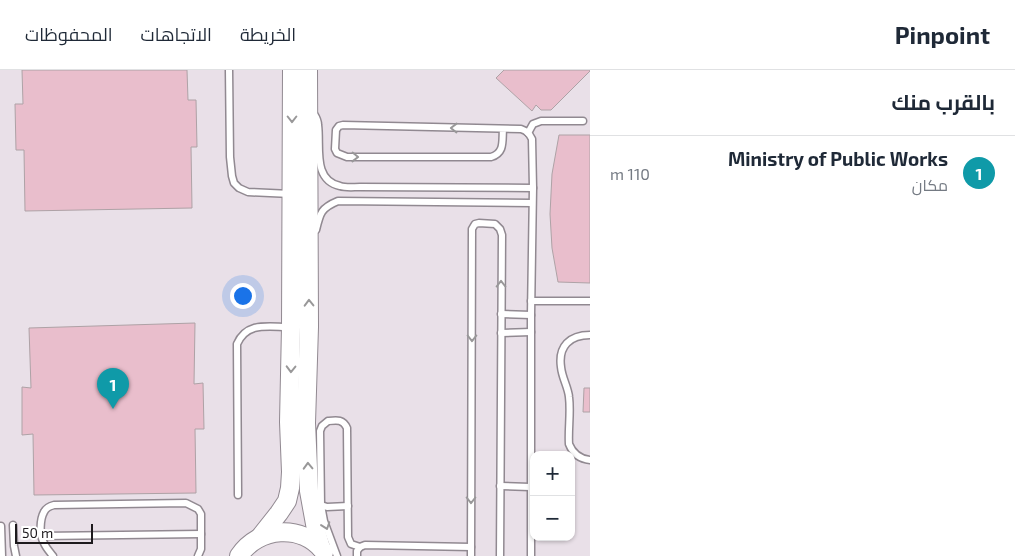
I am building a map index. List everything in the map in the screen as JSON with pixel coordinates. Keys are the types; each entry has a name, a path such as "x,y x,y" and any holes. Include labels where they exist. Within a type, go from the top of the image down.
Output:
{"street":[{"path":"260,537 287,501 290,488 289,422 308,262 300,194 292,70"},
{"path":"308,70 308,102 300,194 300,327 308,478 311,505 324,552"},
{"path":"239,556 251,542 260,537 272,533 285,532 298,534 311,540 324,552"}],"lane":[{"path":"229,70 230,156 234,182 239,188 248,192 300,194"},
{"path":"308,102 318,122 322,173 332,183 340,186 360,187 533,188"},
{"path":"528,133 537,122 583,121"},
{"path":"503,129 502,148 500,152 491,157 347,157 337,153 335,149 336,130 339,126 343,125 521,129 528,133 532,139 530,451"},
{"path":"308,262 320,214 328,206 338,202 532,203"},
{"path":"471,556 472,229 475,224 479,223 495,224 500,229 502,235 500,556"},
{"path":"531,301 590,301"},
{"path":"501,314 531,315"},
{"path":"238,495 237,344 240,336 247,330 257,326 300,327"},
{"path":"501,333 531,332"},
{"path":"590,335 579,336 568,341 564,346 560,361 569,400 569,444 579,457 590,460"},
{"path":"337,556 324,521 321,505 320,431 322,426 328,421 339,420 347,428 348,537 351,544 360,547 365,545 471,547"},
{"path":"500,486 530,487"},
{"path":"530,496 530,556"},
{"path":"53,556 42,542 41,530 44,511 48,507 54,505 186,503 198,509 201,514 202,549 198,556"},
{"path":"321,505 327,507 348,506"},
{"path":"13,525 16,556"},
{"path":"1,526 2,556"},
{"path":"42,536 201,534"},
{"path":"1,536 14,536"},
{"path":"357,556 357,551 360,547"}],"building":[{"path":"22,70 187,70 188,100 196,100 197,147 191,147 192,208 25,211 24,150 16,150 15,104 23,104"},
{"path":"504,70 590,71 551,110 541,110 536,105 532,111 496,78"},
{"path":"559,135 590,135 590,283 558,282 552,248 550,214 552,174"},
{"path":"195,323 194,384 203,383 204,429 195,429 196,493 34,495 33,434 22,435 22,387 31,388 29,328"},
{"path":"584,388 590,388 590,412 583,412"}],"place":[{"name":"Ministry of Public Works","path":"113,409"}]}
